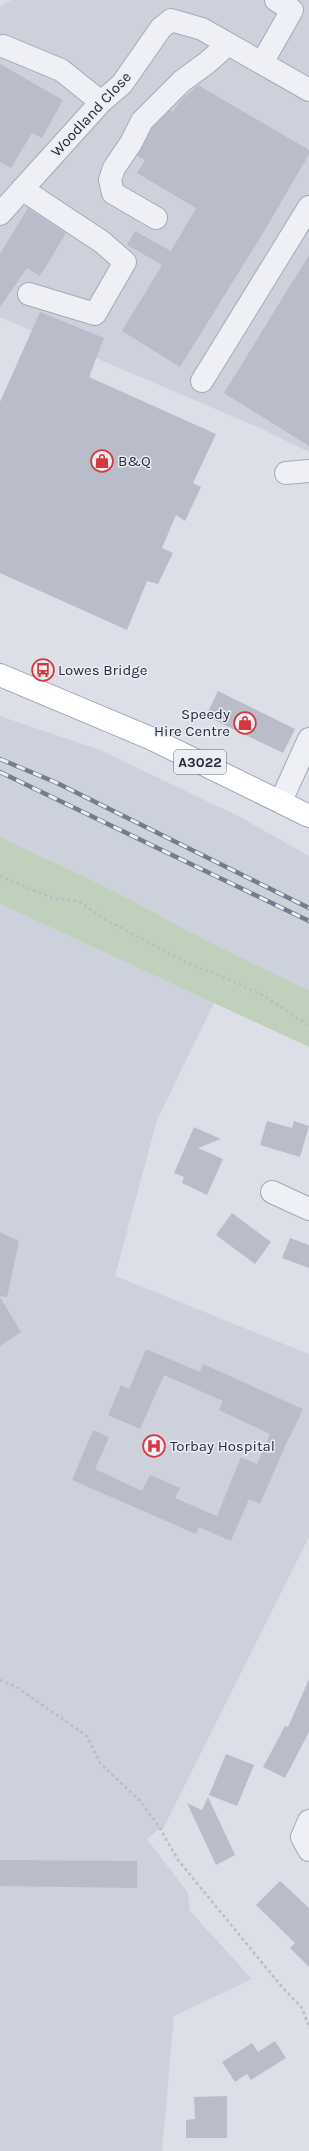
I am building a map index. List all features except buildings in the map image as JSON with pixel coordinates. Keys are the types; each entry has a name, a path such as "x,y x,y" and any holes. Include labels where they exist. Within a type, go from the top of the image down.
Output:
{"main road":[{"name":"A3022","path":"0,675 89,711 281,801 309,816"},
{"name":"A3022","path":"0,688 89,711"}],"street":[{"path":"262,63 288,3"},
{"name":"Woodland Close","path":"0,214 101,102 122,84 161,28 171,20 202,29 309,90"},
{"path":"156,218 113,193 110,180 114,168 131,143 142,121 182,81 208,62 228,44"},
{"path":"3,46 61,70 101,102"},
{"path":"22,189 102,242 125,262 95,314 30,294"},
{"path":"202,381 309,207"},
{"path":"286,473 309,471"},
{"path":"281,801 309,739"},
{"path":"272,1192 309,1208"},
{"path":"309,1821 302,1837 309,1850"}],"path":[{"path":"0,876 54,899 78,901 106,920 189,964 224,977 264,996 309,1026"},
{"path":"0,1680 15,1686 87,1736 100,1763 140,1801 158,1825 178,1860 282,1988 302,2008 309,2026"}],"shaded area":[{"path":"11,0 309,0 309,452 264,430 0,317 0,7"},
{"path":"0,716 100,750 240,817 309,856 309,990 219,947 104,886 0,837"},
{"name":"Torbay Hospital","path":"0,904 214,1003 157,1120 115,1276 309,1354 309,1537 163,1829 160,1828 147,1839 188,1893 190,1911 252,1979 174,2016 162,2151 0,2151"}],"green space":[{"path":"0,837 104,886 219,947 309,990 309,1047 0,904"}],"railway":[{"path":"0,759 57,783 309,908"},
{"path":"0,772 309,921"}],"place":[{"name":"B&Q","path":"102,461"},
{"name":"Lowes Bridge","path":"43,670"},
{"name":"Speedy Hire Centre","path":"245,723"},
{"name":"Torbay Hospital","path":"154,1446"}]}
